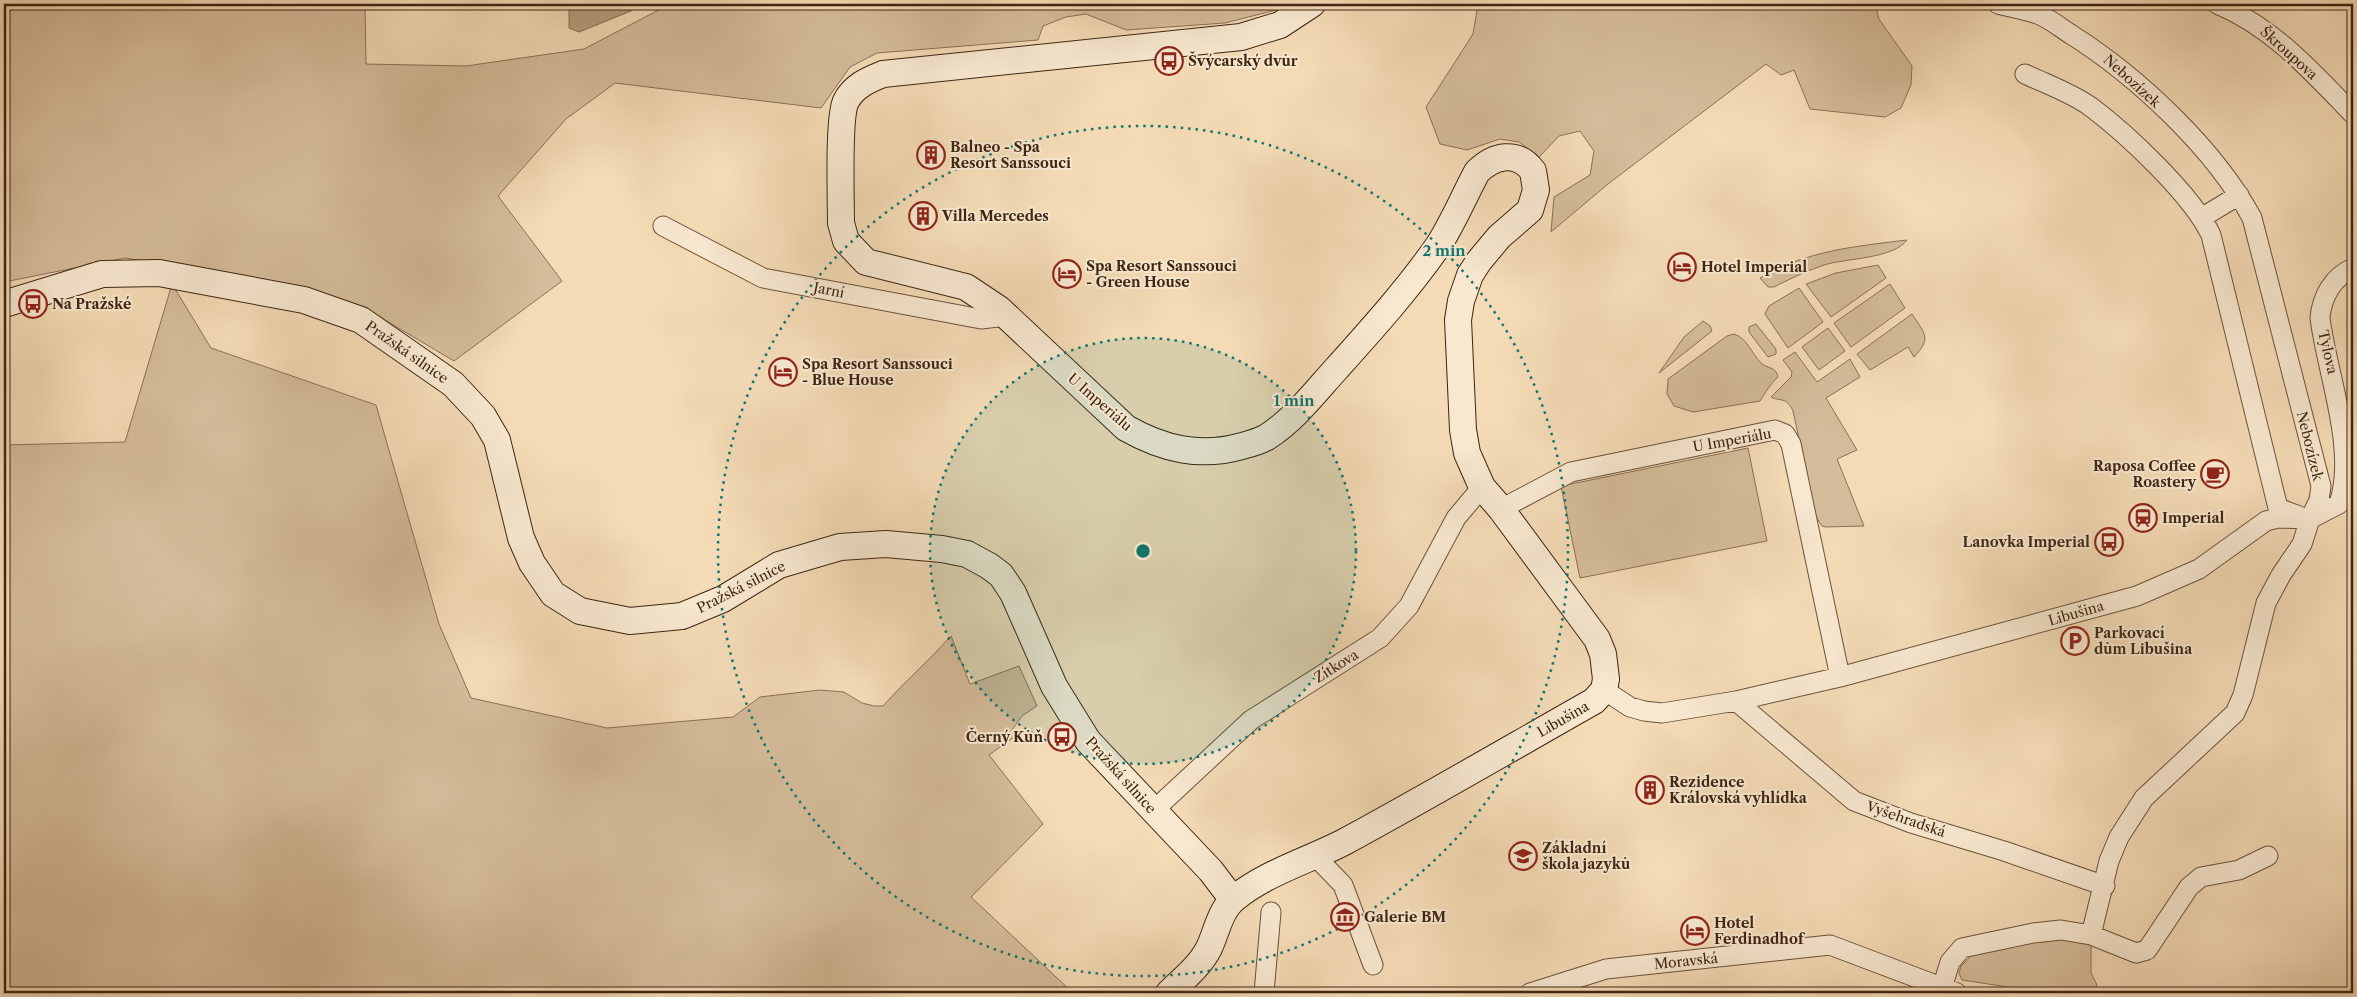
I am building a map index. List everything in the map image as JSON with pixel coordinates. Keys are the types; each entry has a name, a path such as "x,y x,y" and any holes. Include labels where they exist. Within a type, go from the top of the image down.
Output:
{"street":[{"name":"U Imperiálu","path":"1312,4 1280,25 1241,37 883,74 869,79 852,92 846,102 843,119 842,233 859,257 873,265 966,287 986,299 1126,428 1145,439 1168,448 1196,453 1230,450 1266,438 1295,414 1404,291 1439,244 1477,172 1488,162 1501,156 1519,159 1533,171 1534,199 1530,210 1499,237 1479,261 1465,288 1458,320 1463,430 1467,453 1482,487 1501,509 1597,639 1606,667 1604,690"},
{"name":"Nebozízek","path":"1998,4 2043,16 2100,52 2140,86 2211,158 2239,195 2252,218 2321,486 2319,500 2310,519"},
{"name":"Škroupova","path":"2217,4 2238,12 2283,44 2353,114"},
{"path":"2025,74 2089,105 2131,142 2203,217 2212,235 2278,508 2310,519 2302,544 2281,575 2266,603 2243,695 2235,713 2144,798 2119,836 2109,861 2105,886 2091,935"},
{"path":"2203,217 2239,195"},
{"name":"Jarní","path":"663,226 763,278 981,319 1006,316"},
{"name":"Tylova","path":"2310,519 2340,504 2347,481 2348,445 2320,318 2324,297 2328,289 2343,274 2353,268"},
{"name":"Pražská silnice","path":"4,304 102,274 159,273 304,300 361,320 453,384 483,416 497,440 521,538 532,563 553,594 580,611 630,621 682,616 723,599 779,565 840,546 886,544 942,549 968,554 989,566 1005,581 1013,593 1054,686 1088,741 1211,870 1233,900"},
{"name":"U Imperiálu","path":"1501,509 1571,472 1775,430 1785,434 1791,444 1840,677"},
{"name":"Zítkova","path":"1153,811 1251,720 1380,638 1409,606 1456,518 1482,487"},
{"name":"Libušina","path":"1169,993 1198,964 1209,948 1221,917 1233,900 1252,885 1316,857 1423,799 1594,701 1604,690 1630,707 1644,712 1662,713 1736,701 1840,677 2137,596 2199,569 2266,521 2278,518 2310,519"},
{"name":"Vyšehradská","path":"1736,701 1854,801 1911,823 2004,851 2105,886"},
{"path":"1950,991 1950,962 1962,948 2061,930 2091,935 2136,953 2146,950 2189,887 2201,877 2239,870 2268,856"},
{"path":"1316,857 1343,884 1373,965"},
{"path":"1264,993 1271,912"},
{"name":"Moravská","path":"1530,993 1606,969 1830,945 1950,991"}],"shaded area":[{"path":"4,4 365,4 366,64 466,66 584,49 670,4 1284,4 1276,10 1225,23 1126,30 1086,14 1066,17 1043,26 1038,40 877,53 850,67 821,108 615,83 566,119 498,196 562,281 454,361 363,307 300,286 125,258 4,282"},
{"path":"572,4 640,4 631,11 579,32 569,28 569,10"},
{"path":"1478,4 1875,4 1879,19 1912,66 1911,85 1901,108 1885,117 1810,109 1794,70 1781,75 1766,64 1608,184 1551,232 1554,197 1590,175 1594,151 1580,131 1559,136 1539,157 1519,142 1500,139 1467,150 1440,144 1426,107 1473,34"},
{"path":"1907,240 1891,251 1824,265 1804,272 1774,287 1768,287 1760,278 1795,262 1832,251"},
{"path":"1878,265 1886,278 1831,317 1806,284 1836,273"},
{"path":"172,284 211,348 376,405 439,624 471,698 607,728 733,717 760,697 820,690 844,692 862,703 883,706 951,636 970,684 1019,666 1037,706 1022,716 1012,730 1017,735 989,755 1043,824 971,897 1073,993 4,993 4,445 125,442"},
{"path":"1890,284 1905,308 1851,347 1834,323"},
{"path":"1799,288 1823,322 1788,348 1765,314 1769,306"},
{"path":"1912,314 1925,336 1920,351 1914,357 1908,347 1870,370 1857,354"},
{"path":"1703,321 1710,326 1712,331 1659,373 1684,337"},
{"path":"1756,324 1776,349 1776,354 1768,357 1749,332 1749,327"},
{"path":"1828,328 1845,351 1819,370 1802,347"},
{"path":"1734,334 1746,343 1763,365 1777,373 1778,377 1770,385 1760,401 1693,412 1674,406 1667,394 1668,379 1727,336"},
{"path":"1795,352 1817,382 1850,359 1860,377 1826,398 1857,450 1837,459 1864,526 1826,527 1822,526 1816,517 1793,411 1786,401 1771,397 1791,377 1792,372 1783,360"},
{"path":"1748,448 1767,541 1580,578 1561,486"},
{"path":"2056,936 2091,940 2091,973 2097,985 2093,993 2028,993 2021,989 1962,980 1959,973 1961,966 1975,952"}],"place":[{"name":"Švýcarský dvůr","path":"1169,61"},
{"name":"Balneo - Spa Resort Sanssouci","path":"931,155"},
{"name":"Villa Mercedes","path":"923,216"},
{"name":"Hotel Imperial","path":"1682,267"},
{"name":"Spa Resort Sanssouci - Green House","path":"1067,274"},
{"name":"Na Pražské","path":"33,304"},
{"name":"Spa Resort Sanssouci - Blue House","path":"783,372"},
{"name":"Raposa Coffee Roastery","path":"2215,474"},
{"name":"Imperial","path":"2143,518"},
{"name":"Lanovka Imperial","path":"2109,542"},
{"name":"Parkovací dům Libušina","path":"2075,641"},
{"name":"Černý Kůň","path":"1062,737"},
{"name":"Rezidence Královská vyhlídka","path":"1650,790"},
{"name":"Základní škola jazyků","path":"1523,856"},
{"name":"Galerie BM","path":"1345,917"},
{"name":"Hotel Ferdinadhof","path":"1695,931"}]}
